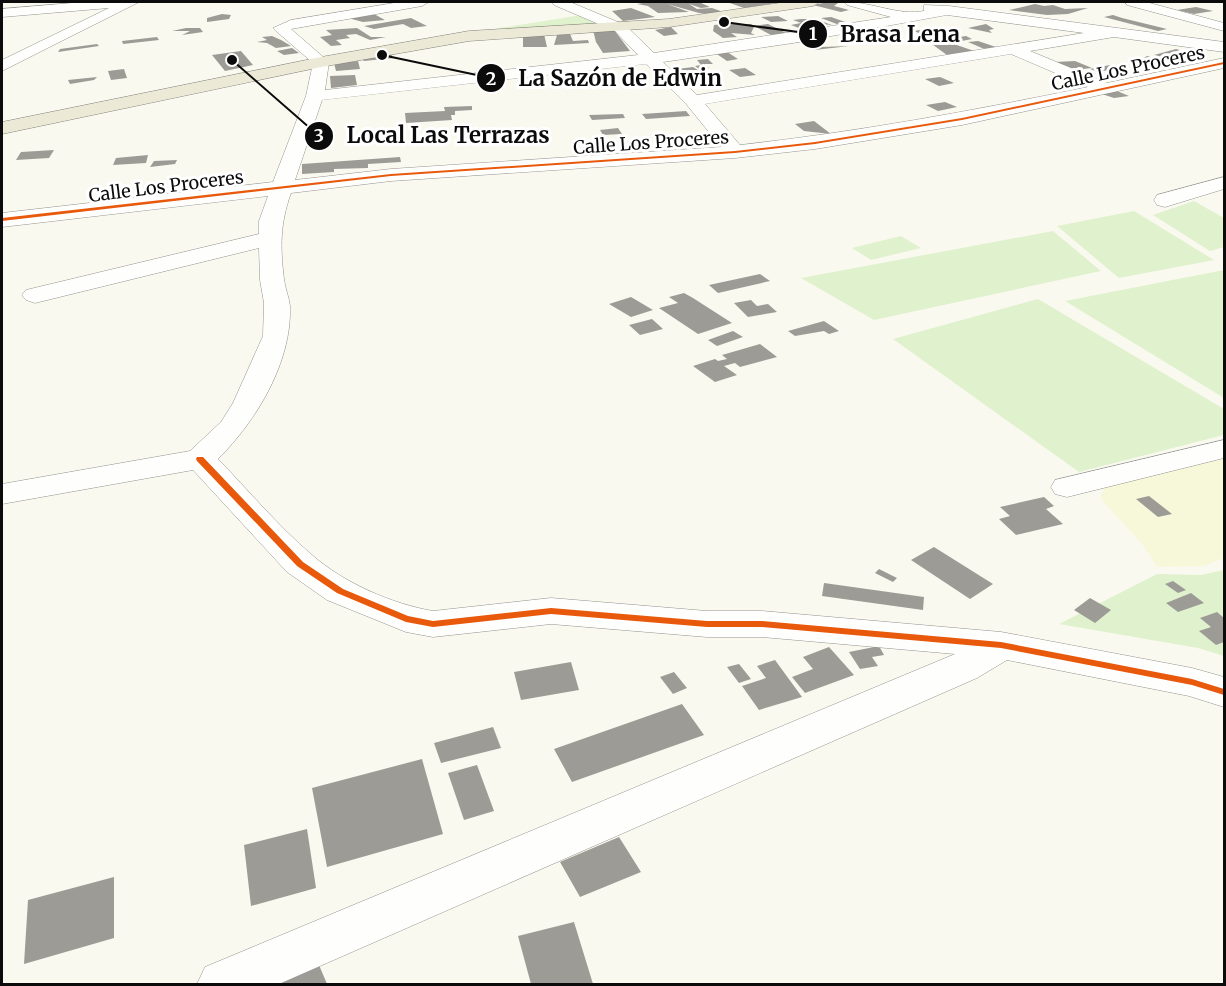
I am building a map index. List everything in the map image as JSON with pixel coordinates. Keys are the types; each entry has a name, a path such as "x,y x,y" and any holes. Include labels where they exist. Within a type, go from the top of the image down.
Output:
{"main road":[{"path":"2,120 317,60 481,35 620,28 813,2"},
{"path":"2,128 551,9 584,12 619,7"}],"street":[{"path":"2,13 48,5 126,2"},
{"path":"2,66 132,2"},
{"path":"2,494 200,459 237,420 248,403 276,336 277,303 272,280 270,221 284,188 315,96 317,60 281,28 287,24 422,2"},
{"path":"559,2 620,28 693,100 735,152"},
{"path":"852,2 946,29"},
{"path":"873,2 1224,47"},
{"path":"975,14 989,2"},
{"path":"1132,2 1224,27"},
{"path":"315,96 649,58 912,18 949,10"},
{"path":"1154,38 1224,27"},
{"path":"693,100 1112,33"},
{"path":"979,39 1013,50 1105,88"},
{"name":"Calle Los Proceres","path":"2,220 402,174 735,152 852,138 1224,63"},
{"path":"1172,74 1216,82"},
{"path":"1165,200 1224,183"},
{"path":"35,295 269,239"},
{"path":"1067,487 1224,449"},
{"path":"200,459 300,564 340,591 406,619 433,624 551,611 707,624 762,624 1001,645 1160,675 1224,692"},
{"path":"223,984 963,668 1001,645"}],"green space":[{"path":"582,15 607,25 481,31"},
{"path":"1194,201 1224,218 1224,247 1210,251 1153,215"},
{"path":"1134,211 1214,260 1119,278 1057,226"},
{"path":"1053,231 1101,271 874,320 801,278"},
{"path":"901,236 921,248 871,260 852,248"},
{"path":"1224,270 1224,398 1065,301"},
{"path":"1038,299 1224,409 1224,435 1079,472 893,339"},
{"path":"1224,457 1224,558 1204,566 1157,567 1143,545 1100,498 1105,487"},
{"path":"1224,570 1224,656 1198,648 1059,624 1157,574 1201,575"}],"building":[{"path":"706,2 701,3 710,7 701,8 689,4 697,9 712,8 726,13 713,15 699,13 667,4 689,12 658,13 648,6 637,4"},
{"path":"727,2 776,2 776,3 744,8"},
{"path":"838,3 834,6 849,10 841,12 813,5"},
{"path":"1035,4 1053,5 1065,9 1088,8 1068,14 1047,15 1009,10"},
{"path":"1196,7 1213,11 1194,14 1177,10"},
{"path":"631,8 655,17 623,21 612,11"},
{"path":"222,14 231,15 229,19 207,22 207,18"},
{"path":"374,14 385,20 363,22 348,18"},
{"path":"1113,15 1167,29 1158,31 1104,17"},
{"path":"778,16 788,21 771,22 761,17"},
{"path":"831,17 851,24 842,26 821,18"},
{"path":"411,18 427,26 411,28 403,24 374,29 364,26"},
{"path":"815,19 832,25 804,23 814,27 804,30 791,25 801,23 793,20"},
{"path":"751,24 754,27 751,33 755,35 731,33 737,37 723,38 713,31 714,25"},
{"path":"768,24 790,35 771,35 754,26"},
{"path":"986,24 994,29 989,30 992,33 968,28"},
{"path":"671,27 678,34 664,36 655,30"},
{"path":"938,27 948,30 921,34 914,31"},
{"path":"200,28 203,32 182,35 190,31 172,31"},
{"path":"357,28 371,37 386,37 370,40 356,34 346,35 350,38 336,40 342,45 331,46 320,37 332,35 326,30"},
{"path":"593,30 615,31 630,51 603,53 596,42"},
{"path":"848,30 863,37 848,39 834,32"},
{"path":"544,34 547,47 523,47 523,37"},
{"path":"570,34 573,41 588,40 589,43 554,45 557,35"},
{"path":"272,36 291,46 276,48 267,43 257,42 267,40 262,37"},
{"path":"966,36 972,39 951,43 977,52 947,55 929,42"},
{"path":"157,37 159,40 123,44 122,41"},
{"path":"801,37 821,47 849,46 815,50 791,39"},
{"path":"873,37 880,40 856,43 849,40"},
{"path":"978,41 1002,49 989,51 968,42"},
{"path":"97,44 99,46 58,52 60,49"},
{"path":"292,48 299,53 284,55 277,51"},
{"path":"721,48 738,59 727,61 711,50"},
{"path":"1176,49 1190,53 1183,55 1192,57 1169,59 1154,55"},
{"path":"241,51 253,65 225,71 212,55"},
{"path":"389,52 394,58 364,61 361,58"},
{"path":"1147,56 1180,65 1168,68 1142,59"},
{"path":"352,59 351,62 358,61 360,69 336,71 334,63"},
{"path":"708,59 713,64 704,64 709,68 699,69 695,66 701,65 697,60"},
{"path":"1075,61 1092,68 1074,70 1055,62"},
{"path":"1110,65 1118,68 1098,72 1090,69"},
{"path":"693,67 698,70 673,73 669,70"},
{"path":"745,68 756,75 740,77 729,70"},
{"path":"124,69 127,78 111,80 108,71"},
{"path":"355,75 357,85 331,88 330,76"},
{"path":"97,77 94,80 70,84 68,80"},
{"path":"940,77 954,83 939,86 925,79"},
{"path":"1117,91 1129,96 1114,98 1099,93"},
{"path":"945,102 957,107 938,111 926,105"},
{"path":"472,106 472,110 455,111 455,115 451,115 452,120 406,123 405,113 445,111 444,107"},
{"path":"686,111 690,116 646,119 642,114"},
{"path":"623,114 625,118 592,120 589,115"},
{"path":"814,121 831,134 804,131 795,124"},
{"path":"618,128 622,134 603,135 600,130"},
{"path":"54,150 49,158 16,160 21,152"},
{"path":"148,155 146,163 113,165 116,158"},
{"path":"400,157 401,162 368,164 368,168 334,169 334,172 302,174 302,164"},
{"path":"177,160 175,164 150,167 154,161"},
{"path":"760,274 770,281 718,293 709,285"},
{"path":"684,293 732,323 698,334 659,308 678,303 669,297"},
{"path":"631,297 653,310 631,317 609,304"},
{"path":"751,300 757,306 768,304 777,312 748,317 734,303"},
{"path":"652,319 663,329 640,335 629,325"},
{"path":"824,321 839,331 829,334 824,331 795,336 788,331"},
{"path":"733,331 743,337 717,346 708,340"},
{"path":"760,344 777,357 740,367 735,363 724,366 737,375 715,382 693,366 715,359 718,361 727,359 722,355"},
{"path":"1149,496 1172,514 1158,517 1136,499"},
{"path":"1044,497 1054,506 1046,509 1063,524 1016,535 999,519 1010,516 1000,507"},
{"path":"934,547 993,584 970,599 911,560"},
{"path":"879,569 897,578 893,582 875,573"},
{"path":"1173,581 1186,590 1178,593 1165,584"},
{"path":"824,583 924,597 923,610 822,596"},
{"path":"1191,593 1204,603 1178,612 1166,603"},
{"path":"1090,598 1111,610 1095,623 1074,610"},
{"path":"1217,612 1224,618 1224,642 1216,645 1199,631 1211,627 1200,618"},
{"path":"879,646 884,655 872,657 878,666 860,669 849,652"},
{"path":"829,647 854,675 805,693 792,677 813,669 803,657"},
{"path":"775,660 802,697 759,710 742,686 766,678 757,666"},
{"path":"571,662 579,690 521,700 514,672"},
{"path":"739,664 751,679 739,683 727,667"},
{"path":"674,672 687,688 673,694 660,677"},
{"path":"682,704 704,735 572,782 554,749"},
{"path":"493,727 501,748 441,763 434,743"},
{"path":"422,759 443,834 327,867 312,788"},
{"path":"477,765 494,811 464,820 448,773"},
{"path":"307,829 316,888 251,906 244,845"},
{"path":"619,837 641,872 580,897 560,862"},
{"path":"114,877 114,938 24,964 28,900"},
{"path":"574,922 593,984 531,984 518,936"},
{"path":"319,965 327,984 278,984"}],"cycle path":[{"path":"2,220 391,175 735,152 815,143 962,119 1224,63"},
{"path":"200,459 300,564 340,591 406,619 433,624 551,611 707,624 762,624 1001,645 1192,682 1224,692"}],"place":[{"name":"Brasa Lena","path":"724,22"},
{"name":"La Sazón de Edwin","path":"382,55"},
{"name":"Local Las Terrazas","path":"232,60"}]}
